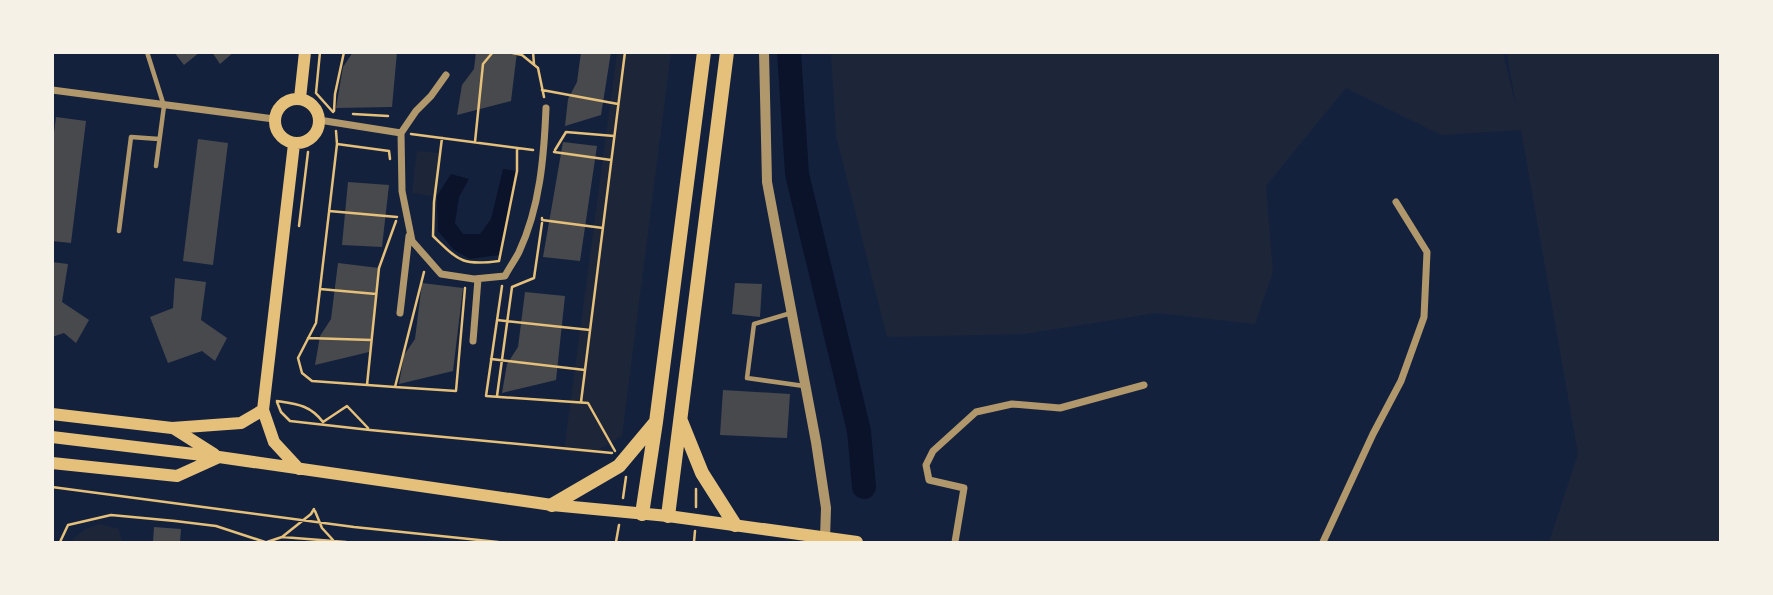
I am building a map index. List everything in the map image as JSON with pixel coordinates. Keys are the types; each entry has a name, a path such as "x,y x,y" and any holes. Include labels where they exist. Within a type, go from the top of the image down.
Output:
{"highway":[{"path":"642,514 704,52"},
{"path":"668,516 727,52"},
{"path":"680,418 702,473 735,525"},
{"path":"552,505 619,466 656,422"}],"main road":[{"path":"300,98 305,52"},
{"path":"300,98 311,104 319,120 312,137 294,144 287,142 277,133 274,119 280,106 300,98"},
{"path":"294,144 263,410 274,442 299,469"},
{"path":"52,414 172,428 242,424 263,410"},
{"path":"172,428 219,457"},
{"path":"52,437 219,457 552,505 668,516 838,542"},
{"path":"52,464 177,476 219,457"},
{"path":"826,540 857,542"}],"street":[{"path":"764,52 767,182 826,508 826,540"},
{"path":"446,75 401,133 402,191 412,241 441,274 478,279 505,276 519,253 533,215 544,151 546,108"},
{"path":"52,90 274,119"},
{"path":"319,120 401,133"},
{"path":"1323,542 1401,380 1424,317 1427,252 1396,202"},
{"path":"400,313 410,228"},
{"path":"473,341 478,279"},
{"path":"955,542 964,488 929,480 926,465 933,450 976,412 1013,404 1060,408 1144,385"}],"lane":[{"path":"148,52 163,106 156,166"},
{"path":"119,231 131,138 159,139"},
{"path":"792,313 754,324 747,378 805,386"}],"path":[{"path":"320,52 316,93 334,113 388,116"},
{"path":"344,52 335,94 334,113 338,144 316,323 298,358 302,373 312,381 456,391 466,278"},
{"path":"475,142 483,64 493,52"},
{"path":"508,52 522,55 538,68 546,108"},
{"path":"533,52 534,64"},
{"path":"581,402 625,52"},
{"path":"542,90 618,104"},
{"path":"611,160 553,152 566,132 614,136"},
{"path":"401,133 544,151"},
{"path":"442,138 434,202 433,236 456,258 477,264 499,261 517,171 517,148"},
{"path":"338,144 389,151 391,164"},
{"path":"298,231 308,152"},
{"path":"497,397 512,287 534,278 544,206"},
{"path":"329,211 397,218 379,268 366,385"},
{"path":"542,220 603,228"},
{"path":"394,387 426,265"},
{"path":"370,430 347,406 323,422 316,413 299,405 277,401 281,412 290,421 370,430 617,453 588,403 486,396 503,280"},
{"path":"320,289 376,293"},
{"path":"497,320 590,330"},
{"path":"308,338 371,340"},
{"path":"491,359 585,370"},
{"path":"616,542 628,469 619,466"},
{"path":"694,542 696,484 702,473"},
{"path":"52,487 354,527 498,542"},
{"path":"60,542 68,525 110,515 216,526 266,542 282,537 314,509 322,528 333,540"},
{"path":"282,537 346,542"}],"shaded area":[{"path":"617,53 671,53 622,436 593,453 564,451"},
{"path":"831,53 1503,53 1516,107 1507,53 1720,53 1720,542 1549,542 1578,454 1521,130 1441,135 1346,88 1266,186 1273,272 1255,324 1156,313 1025,334 887,337 836,136"},
{"path":"417,151 439,153 434,196 412,193"},
{"path":"503,169 517,171 499,255 470,259 454,250 438,231 437,196 451,174 469,179 459,197 455,223 463,234 480,234 491,219"},
{"path":"99,524 119,529 122,542 71,541 85,529"}],"building":[{"path":"174,52 200,52 184,65"},
{"path":"212,52 234,52 220,64"},
{"path":"353,52 397,52 392,107 336,108 343,67"},
{"path":"476,52 517,52 511,101 457,115 462,85 474,69"},
{"path":"581,52 611,52 601,115 565,126 568,99 577,82"},
{"path":"56,117 86,121 71,243 52,241 52,148"},
{"path":"198,139 228,143 213,265 183,261"},
{"path":"563,142 597,146 580,261 543,257"},
{"path":"348,182 389,185 382,247 342,245"},
{"path":"52,262 68,264 62,302 89,320 76,343 64,333 52,337"},
{"path":"338,263 379,268 369,352 315,365 320,336 331,319"},
{"path":"175,278 206,282 201,320 227,338 215,361 202,351 168,363 150,317 173,308"},
{"path":"422,283 463,288 453,371 399,384 404,355 415,339"},
{"path":"735,283 762,284 760,317 732,314"},
{"path":"525,292 565,296 556,380 502,393 507,364 518,347"},
{"path":"723,390 790,394 787,438 720,435"},
{"path":"154,527 181,529 180,542 153,542"}],"waterway":[{"path":"789,52 797,174 859,431 864,487"}]}
